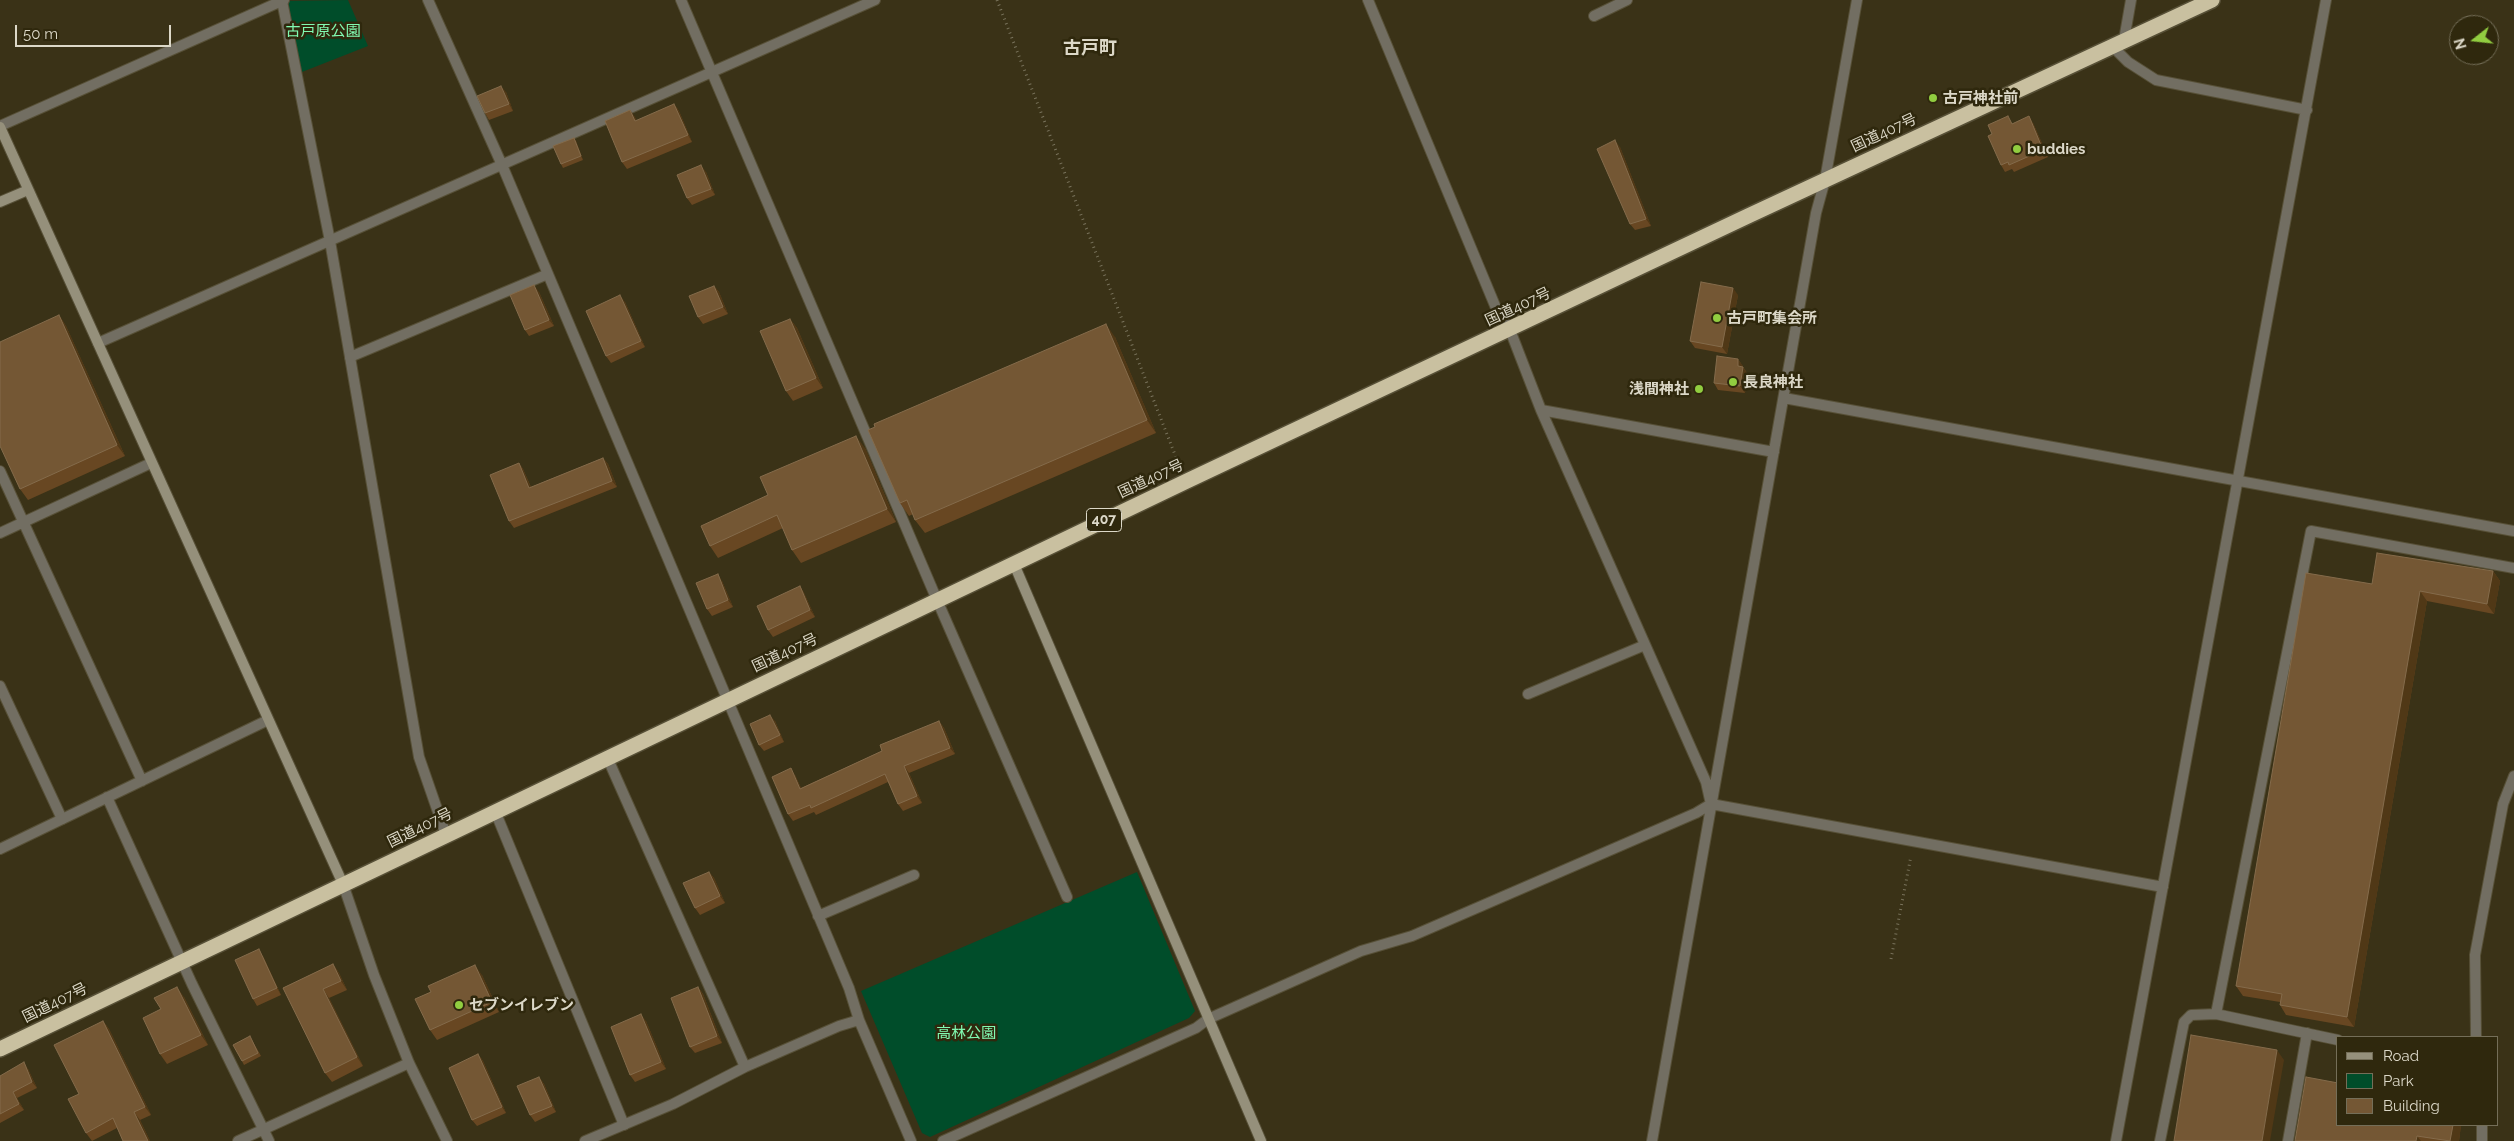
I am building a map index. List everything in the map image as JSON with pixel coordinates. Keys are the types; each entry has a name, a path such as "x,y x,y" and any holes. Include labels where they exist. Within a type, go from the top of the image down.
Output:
{"highway":[{"name":"国道407号","path":"0,1049 1189,480 2212,0"}],"street":[{"path":"446,835 419,757 330,241 283,0 0,127 343,884 374,975 409,1063 447,1141"},
{"path":"428,0 502,165 849,988 859,1020 911,1141"},
{"path":"681,0 937,600 1067,897"},
{"path":"98,343 711,74 874,0"},
{"path":"1368,0 1496,308 1510,330 1541,410 1706,782 1711,804"},
{"path":"1594,16 1627,0"},
{"path":"1652,1141 1816,213 1825,180 1857,0"},
{"path":"2131,0 2118,43 2128,62 2156,80 2307,110"},
{"path":"2116,1141 2326,0"},
{"path":"0,202 28,190"},
{"path":"350,357 548,274"},
{"path":"1784,398 2514,531"},
{"path":"1541,410 1774,452"},
{"path":"0,533 151,463"},
{"path":"0,471 142,781"},
{"path":"2216,1014 2311,531 2514,568"},
{"path":"1014,564 1261,1141"},
{"path":"1528,694 1645,645"},
{"path":"0,686 62,819"},
{"path":"0,848 268,720"},
{"path":"607,757 745,1067"},
{"path":"2476,1036 2474,955 2503,804 2514,776"},
{"path":"107,797 182,962 269,1141"},
{"path":"943,1141 1196,1028 1208,1018 1361,951 1421,932 1696,813 1711,804 2162,887"},
{"path":"494,811 624,1125"},
{"path":"818,916 914,875"},
{"path":"2160,1141 2184,1022 2191,1015 2216,1014 2336,1040"},
{"path":"585,1141 673,1104 745,1067 839,1026 859,1020"},
{"path":"2288,1141 2306,1033"},
{"path":"238,1141 409,1063"},
{"path":"2482,1126 2482,1141"}],"path":[{"path":"996,0 1175,458 1189,480"},
{"path":"1891,959 1914,842"}],"green space":[{"name":"古戸原公園","path":"348,0 368,46 302,72 282,1"},
{"name":"高林公園","path":"1137,872 1195,1011 1189,1018 930,1137 922,1133 861,991"}],"building":[{"path":"501,86 509,104 485,113 477,96"},
{"path":"674,104 688,135 622,162 605,121 630,110 635,121"},
{"path":"2008,116 2012,124 2029,116 2043,150 2009,165 2008,162 2001,165 1988,136 1992,134 1988,125"},
{"path":"574,138 581,156 561,164 553,146"},
{"path":"1615,140 1646,219 1630,224 1597,149"},
{"path":"701,165 711,189 687,198 677,175"},
{"name":"古戸町集会所","path":"1701,282 1733,288 1722,347 1690,341"},
{"path":"534,285 549,320 525,330 510,295"},
{"path":"714,286 723,307 698,317 689,296"},
{"path":"620,295 641,341 606,356 586,311"},
{"path":"59,315 117,445 20,489 0,446 0,342"},
{"path":"790,319 816,378 786,391 760,331"},
{"path":"1106,324 1147,420 915,520 907,500 900,503 868,430 875,427 874,424"},
{"path":"1717,356 1738,359 1738,366 1743,367 1740,386 1714,383"},
{"path":"856,436 887,509 792,550 777,515 710,546 701,526 768,495 760,477"},
{"path":"603,458 612,481 509,521 490,475 519,463 529,488"},
{"path":"2377,553 2493,571 2487,604 2420,591 2347,1017 2280,1005 2282,994 2236,986 2306,573 2372,584"},
{"path":"718,574 728,600 707,609 696,583"},
{"path":"800,586 810,610 768,630 757,606"},
{"path":"770,715 780,735 759,745 750,724"},
{"path":"939,721 950,748 904,766 917,796 898,804 885,774 811,808 810,805 788,814 772,777 791,768 800,789 882,751 880,745"},
{"path":"709,872 720,896 695,908 683,883"},
{"path":"259,949 277,988 253,999 235,960"},
{"path":"333,964 341,981 323,989 357,1057 325,1073 283,988"},
{"path":"475,965 492,1002 430,1030 415,999 431,992 428,986"},
{"path":"177,987 201,1035 160,1054 143,1018 161,1009 154,998"},
{"path":"698,987 717,1036 690,1047 671,998"},
{"path":"641,1014 661,1062 630,1075 611,1027"},
{"path":"103,1021 145,1107 134,1112 148,1141 123,1141 113,1118 86,1133 68,1099 79,1094 54,1045"},
{"path":"2191,1035 2277,1050 2262,1141 2174,1141"},
{"path":"250,1036 258,1053 242,1061 233,1045"},
{"path":"478,1054 502,1107 472,1120 449,1068"},
{"path":"24,1062 32,1082 13,1092 19,1104 0,1114 0,1076"},
{"path":"539,1077 552,1106 530,1115 517,1086"},
{"path":"2306,1077 2336,1083 2336,1126 2453,1126 2450,1141 2417,1136 2416,1141 2295,1141"}],"place":[{"name":"古戸神社前","path":"1933,98"},
{"name":"buddies","path":"2017,149"},
{"name":"古戸町集会所","path":"1717,318"},
{"name":"長良神社","path":"1733,382"},
{"name":"浅間神社","path":"1699,389"},
{"name":"セブンイレブン","path":"459,1005"}],"district":[{"name":"古戸町","path":"1090,49"}]}
